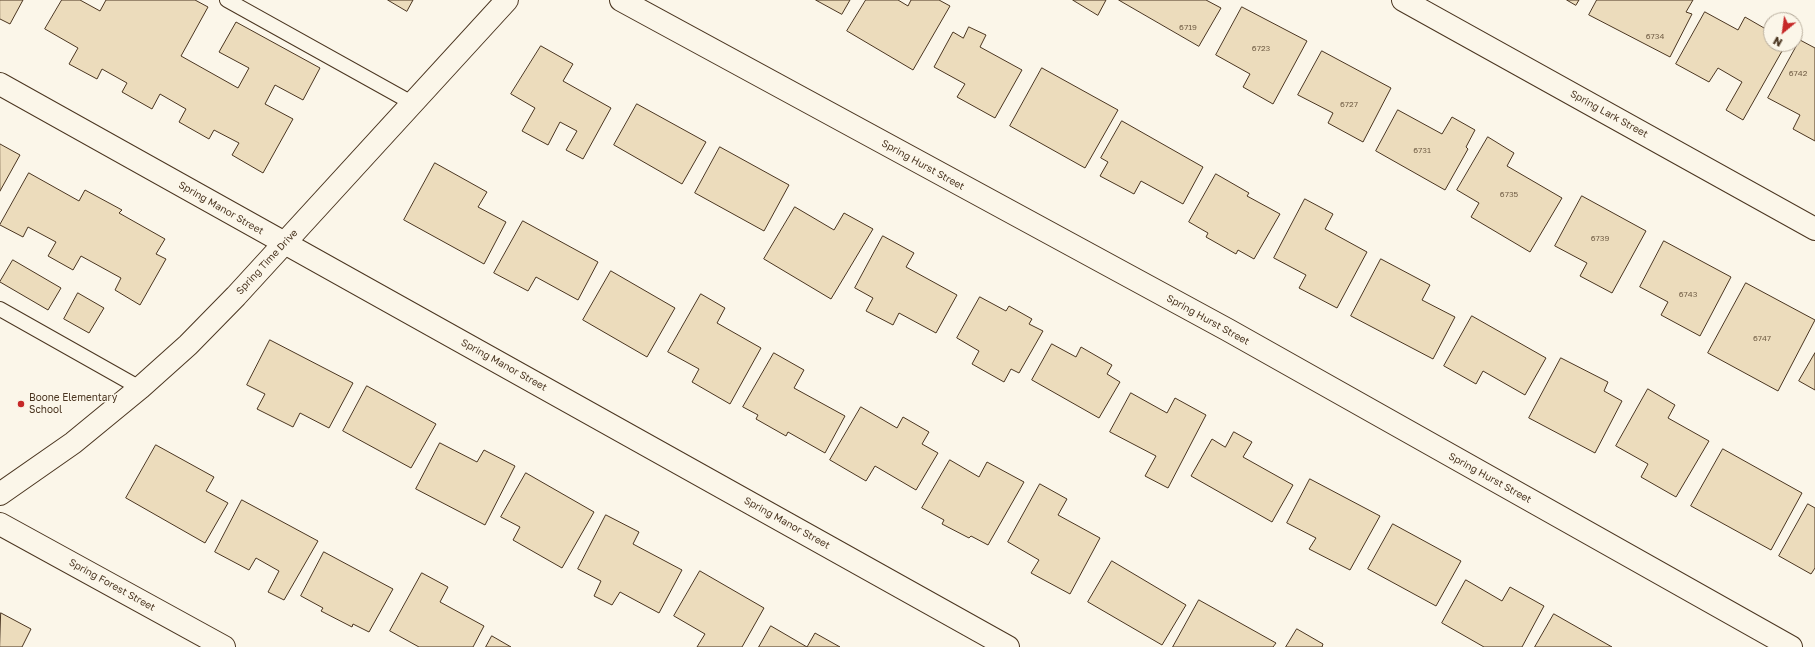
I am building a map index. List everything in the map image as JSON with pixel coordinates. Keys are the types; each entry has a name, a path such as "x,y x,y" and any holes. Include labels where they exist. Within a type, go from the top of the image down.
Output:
{"street":[{"name":"Spring Time Drive","path":"0,494 73,443 140,388 188,345 284,244 507,0"},
{"name":"Spring Hurst Street","path":"620,0 1228,330 1791,647"},
{"name":"Spring Lark Street","path":"1403,0 1815,229"},
{"name":"Spring Manor Street","path":"0,84 284,244 1008,647"},
{"name":"Spring Forest Street","path":"0,524 224,647"}],"lane":[{"path":"227,0 412,103"},
{"path":"0,309 140,388"}],"building":[{"path":"0,0 23,0 10,24 0,19"},
{"path":"62,0 80,0 100,11 106,0 195,0 208,7 181,56 238,88 249,68 219,52 236,22 320,68 303,100 275,85 265,104 293,119 263,173 232,155 239,143 214,130 209,139 179,122 186,109 160,94 152,109 122,92 127,83 102,69 97,79 69,64 78,48 45,29"},
{"path":"388,0 413,0 407,11"},
{"path":"816,0 850,0 842,14"},
{"path":"866,0 898,0 908,6 911,0 939,0 950,6 913,70 847,31"},
{"path":"1073,0 1106,0 1098,15"},
{"path":"1119,0 1206,0 1221,8 1199,46"},
{"path":"1567,0 1579,0 1576,5"},
{"path":"1597,0 1693,0 1686,12 1692,14 1670,57 1589,15"},
{"path":"1242,7 1307,41 1273,104 1243,87 1250,74 1216,55"},
{"path":"1705,12 1738,30 1745,17 1763,27 1763,52 1781,52 1743,120 1726,110 1742,82 1718,68 1709,82 1676,64"},
{"path":"969,27 986,35 980,47 1022,70 995,118 957,97 965,84 934,67 953,32 963,38"},
{"path":"1803,42 1815,48 1815,141 1793,129 1800,115 1768,98 1793,52 1803,52"},
{"path":"541,46 573,64 563,81 611,108 583,159 566,150 577,131 560,122 548,145 522,131 535,108 511,94"},
{"path":"1322,51 1391,88 1363,142 1328,123 1333,113 1298,95"},
{"path":"1042,68 1118,110 1085,168 1010,126"},
{"path":"637,104 706,142 682,184 614,145"},
{"path":"1398,110 1442,134 1452,117 1475,130 1466,147 1468,149 1445,190 1376,151"},
{"path":"1122,121 1203,167 1183,204 1141,181 1134,194 1100,176 1108,162 1101,158"},
{"path":"1488,137 1514,153 1507,166 1562,198 1530,252 1471,217 1479,203 1457,190"},
{"path":"0,144 20,155 0,191"},
{"path":"720,147 789,185 764,231 695,193"},
{"path":"435,163 487,192 478,207 506,222 484,264 404,220"},
{"path":"29,173 79,201 85,190 122,210 119,213 165,239 156,254 166,259 140,305 115,290 121,278 81,256 73,270 48,256 56,242 28,227 23,237 0,225"},
{"path":"1216,174 1249,193 1247,196 1280,214 1254,259 1238,250 1236,254 1206,237 1208,233 1189,222"},
{"path":"1582,196 1646,231 1612,293 1580,276 1587,263 1555,246"},
{"path":"1305,199 1333,214 1325,229 1367,252 1337,308 1299,288 1306,275 1274,258"},
{"path":"795,207 834,230 844,213 873,229 831,299 764,259"},
{"path":"523,221 598,262 578,300 536,277 528,291 494,273"},
{"path":"883,236 914,253 906,267 957,295 936,333 899,313 893,325 866,311 873,298 855,288"},
{"path":"1664,241 1731,277 1700,336 1661,315 1668,302 1640,287"},
{"path":"1381,259 1430,285 1422,300 1455,317 1433,359 1351,316"},
{"path":"13,260 61,288 48,310 0,282"},
{"path":"611,271 675,308 647,357 583,320"},
{"path":"1746,283 1815,320 1778,391 1708,353"},
{"path":"78,293 104,308 89,333 64,319"},
{"path":"701,294 725,308 717,323 761,348 730,404 692,382 699,369 668,352"},
{"path":"980,297 1006,311 1009,306 1032,319 1029,324 1043,331 1019,373 1011,369 1004,382 972,364 979,351 957,338"},
{"path":"1472,316 1546,358 1525,395 1483,371 1476,384 1444,366"},
{"path":"270,340 353,383 329,428 300,413 293,427 257,409 265,394 247,385"},
{"path":"1052,344 1076,357 1081,347 1112,365 1107,374 1120,382 1099,418 1032,380"},
{"path":"774,353 804,370 794,388 845,416 825,453 788,432 786,436 756,419 758,415 743,407"},
{"path":"1815,353 1815,390 1799,381"},
{"path":"1561,358 1608,382 1604,391 1622,401 1595,453 1529,418"},
{"path":"367,386 436,424 411,468 343,431"},
{"path":"1648,389 1675,405 1668,418 1709,441 1676,497 1641,477 1648,464 1616,446"},
{"path":"1131,393 1167,413 1175,398 1206,415 1168,488 1145,476 1156,456 1110,432"},
{"path":"861,407 897,428 903,417 929,432 922,444 938,453 916,490 875,466 866,481 830,460"},
{"path":"1234,432 1252,442 1243,457 1293,485 1272,522 1191,476 1212,439 1225,447"},
{"path":"440,443 477,462 484,450 515,466 485,525 416,489"},
{"path":"156,445 214,477 206,491 228,503 205,543 126,498"},
{"path":"1723,449 1802,493 1771,550 1691,506"},
{"path":"950,460 979,477 987,462 1024,482 988,545 971,536 969,538 942,524 944,520 922,508"},
{"path":"526,473 594,512 562,568 513,540 520,527 501,517"},
{"path":"1310,479 1380,516 1350,570 1309,549 1316,538 1287,523"},
{"path":"1040,484 1067,499 1058,515 1100,538 1070,594 1031,573 1039,560 1008,542"},
{"path":"242,500 318,541 284,600 268,592 279,571 256,558 249,570 215,552"},
{"path":"1808,504 1815,508 1815,568 1811,574 1779,556"},
{"path":"606,515 639,532 633,544 682,570 659,613 620,592 612,605 594,596 601,581 578,569"},
{"path":"1393,524 1461,561 1436,606 1368,569"},
{"path":"324,552 393,589 369,632 353,624 352,627 321,611 323,608 301,596"},
{"path":"1112,561 1186,605 1162,645 1088,602"},
{"path":"700,571 764,608 742,647 697,647 705,634 674,616"},
{"path":"422,573 448,587 440,602 484,626 473,647 419,647 390,631"},
{"path":"1466,580 1502,601 1510,587 1544,606 1522,647 1484,647 1442,623"},
{"path":"1199,600 1276,643 1273,647 1173,647"},
{"path":"1,613 31,629 22,647 0,647"},
{"path":"1554,614 1612,647 1535,647"},
{"path":"771,626 807,647 759,647"},
{"path":"1297,629 1323,644 1322,647 1286,647"},
{"path":"815,633 840,647 807,647"},
{"path":"492,636 511,647 486,647"}],"place":[{"name":"Boone Elementary School","path":"21,404"}]}
